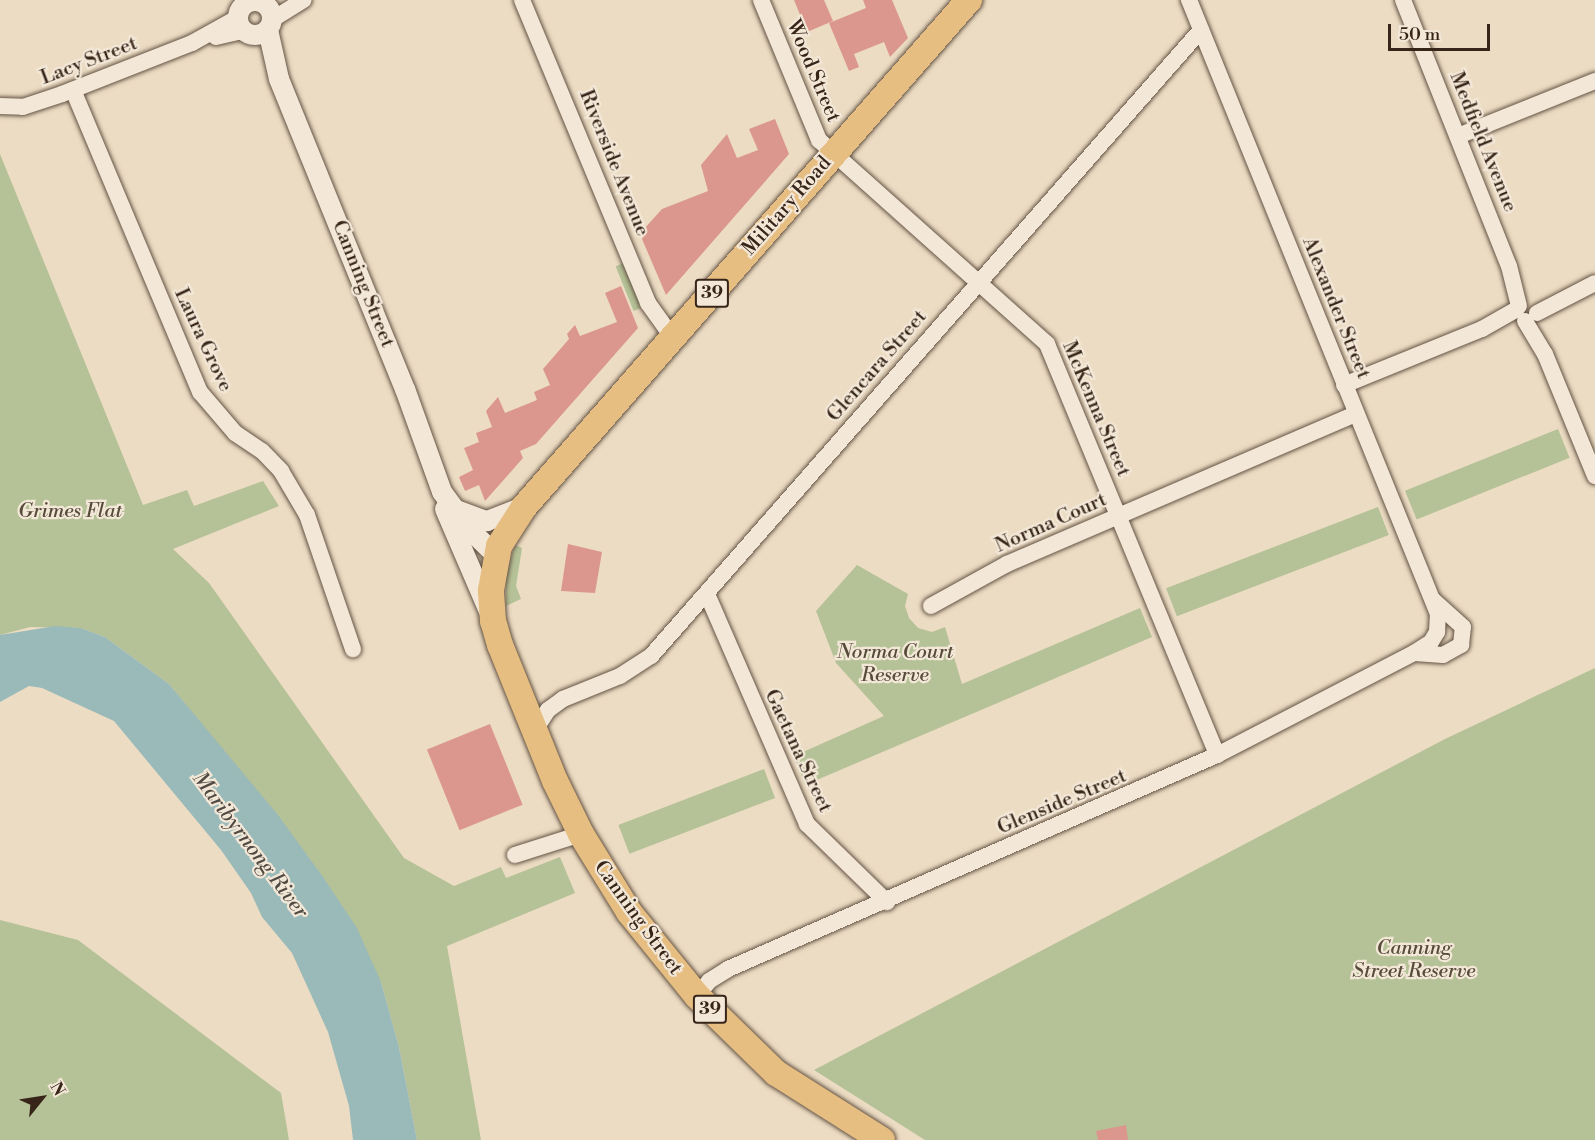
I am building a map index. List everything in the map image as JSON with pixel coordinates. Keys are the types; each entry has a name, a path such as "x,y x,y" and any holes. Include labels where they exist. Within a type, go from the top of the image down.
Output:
{"main road":[{"name":"Military Road","path":"496,555 504,535 524,507 969,0"},
{"name":"Canning Street","path":"496,555 491,590 493,621 534,730 581,834 628,912 697,996 776,1073 882,1140"}],"street":[{"name":"Lacy Street","path":"0,106 23,107 73,90 192,43 254,15 299,0"},
{"path":"254,15 304,0"},
{"name":"Riverside Avenue","path":"522,0 648,303 673,338"},
{"name":"Wood Street","path":"760,0 814,132 834,152"},
{"name":"Alexander Street","path":"1189,0 1437,614 1437,632"},
{"name":"Medfield Avenue","path":"1403,0 1595,476"},
{"name":"Canning Street","path":"254,15 447,499 496,555"},
{"name":"Glencara Street","path":"534,730 563,699 640,665 706,594 1201,30"},
{"path":"1458,136 1595,81"},
{"name":"Laura Grove","path":"73,90 200,392 235,433 262,451 281,471 307,515 353,649"},
{"name":"McKenna Street","path":"834,152 980,281 1047,345 1054,357 1217,755"},
{"path":"1344,385 1595,284"},
{"name":"Norma Court","path":"931,606 1007,564 1356,414"},
{"path":"447,499 482,521 524,507"},
{"name":"Canning Street","path":"447,499 444,506 465,563 493,621"},
{"name":"Gaetana Street","path":"706,594 807,824 887,902"},
{"path":"1414,653 1443,655 1461,645 1463,627 1431,599"},
{"name":"Glenside Street","path":"697,996 709,981 728,969 887,902 1217,755 1414,653 1431,642 1437,632"},
{"name":"Glencara Street","path":"521,696 563,699"},
{"path":"515,855 581,834"}],"green space":[{"name":"Grimes Flat","path":"0,154 143,505 187,490 194,506 263,481 279,506 173,549 209,583 404,858 454,886 501,867 506,878 560,857 575,893 447,946 481,1140 417,1140 399,1047 381,982 208,732 169,684 105,637 81,628 30,627 0,635"},
{"path":"624,263 642,308 634,311 616,266"},
{"path":"1558,429 1570,458 1417,520 1405,491"},
{"path":"1378,507 1389,535 1177,616 1166,588"},
{"path":"515,545 522,548 516,586 521,599 506,606 506,574"},
{"name":"Norma Court Reserve","path":"857,565 908,594 905,606 909,618 918,628 932,632 945,627 962,684 1140,608 1152,637 805,785 794,756 884,716 836,663 816,611"},
{"name":"Canning Street Reserve","path":"1595,668 1595,1140 925,1140 814,1070 1445,739"},
{"path":"764,769 775,798 629,854 618,825"},
{"path":"0,920 78,940 281,1093 289,1140 0,1140"}],"water":[{"name":"Maribyrnong River","path":"55,626 81,628 105,637 169,684 278,815 323,877 357,928 381,982 399,1047 417,1140 353,1140 349,1106 328,1032 292,953 262,917 251,893 221,850 114,721 42,688 29,686 0,702 0,635"}],"building":[{"path":"794,0 824,0 833,21 807,32"},
{"path":"863,0 892,0 908,38 890,57 884,42 854,54 859,67 849,71 829,23 866,8"},
{"path":"775,119 789,154 666,295 642,239 644,229 662,209 708,191 701,165 727,134 737,158 758,150 749,129"},
{"path":"621,286 638,328 536,444 520,451 523,458 485,501 479,485 465,491 459,477 473,470 464,448 479,442 476,433 492,427 486,411 498,397 505,413 537,400 534,392 550,385 543,369 569,339 567,334 575,325 580,336 617,322 605,293"},
{"path":"568,544 602,552 595,593 561,591"},
{"path":"490,724 523,805 460,830 427,749"},
{"path":"1126,1125 1128,1140 1098,1140 1096,1131"}]}
